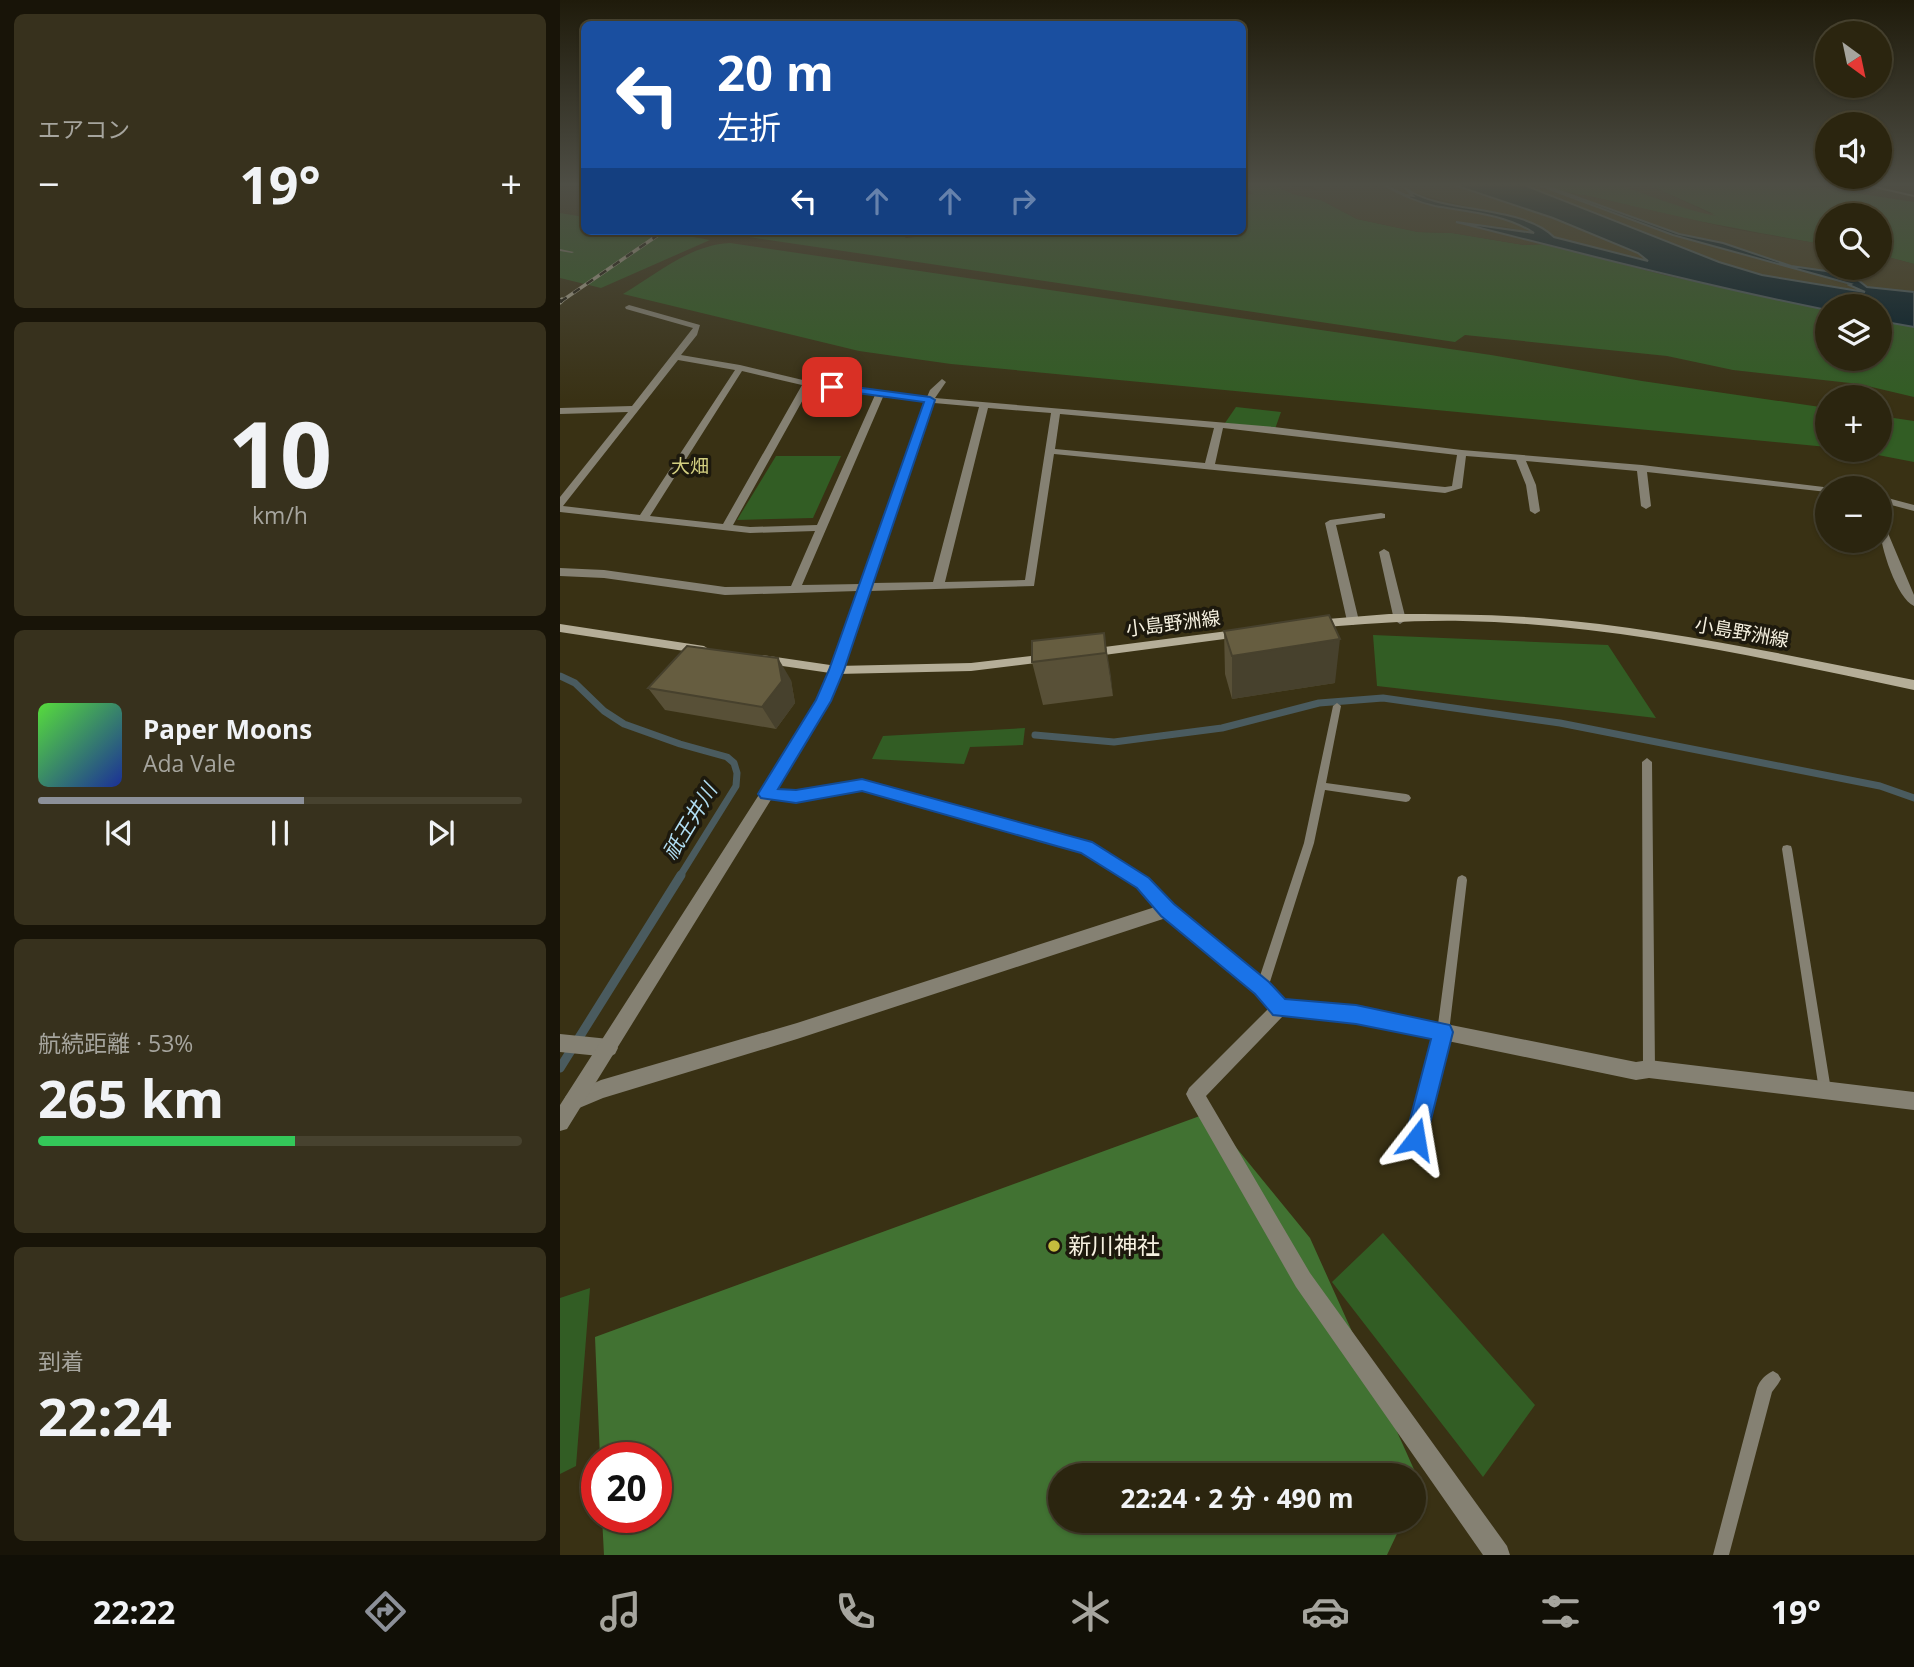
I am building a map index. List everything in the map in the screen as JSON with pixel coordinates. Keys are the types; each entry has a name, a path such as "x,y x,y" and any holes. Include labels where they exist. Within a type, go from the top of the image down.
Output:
{"main road":[{"name":"小島野洲線","path":"1299,626 1353,621 1461,618 1590,627 1692,642 1914,685"},
{"path":"560,628 721,653"},
{"name":"小島野洲線","path":"748,657 836,670 971,667 1259,631"}],"street":[{"path":"629,307 696,327 676,357 560,507 750,530 821,528"},
{"path":"676,357 740,368 807,384 930,400 1056,412 1107,413 1462,453 1642,468 1815,488"},
{"path":"643,518 740,368"},
{"path":"560,1122 823,701 930,400 942,382"},
{"path":"726,527 807,384"},
{"path":"795,589 880,394"},
{"path":"937,586 984,405"},
{"path":"560,411 635,409"},
{"path":"560,572 604,574 726,591 1030,583 1056,412"},
{"path":"1210,465 1219,427"},
{"path":"1050,451 1445,490 1457,488 1462,453"},
{"path":"1520,458 1531,485 1535,511"},
{"path":"1642,468 1646,506"},
{"path":"1892,502 1914,508"},
{"path":"1353,621 1329,523 1381,516"},
{"path":"1384,552 1400,620"},
{"path":"1891,553 1907,595 1914,602"},
{"path":"766,794 796,797 862,785 1086,847 1143,883 1168,910 1262,988 1280,1008 1356,1014 1636,1071 1649,1069 1914,1101"},
{"path":"572,1102 601,1089 797,1031 1168,910"},
{"path":"1280,1008 1195,1094 1303,1280 1498,1555"},
{"path":"561,1043 608,1048"}],"lane":[{"path":"1262,988 1309,843 1337,706"},
{"path":"1647,762 1649,1069"},
{"path":"1320,786 1406,798"},
{"path":"1787,849 1825,1090"},
{"path":"1416,1139 1443,1032 1462,880"},
{"path":"1721,1555 1765,1388 1773,1379"}],"green space":[{"path":"560,256 675,256 601,288 560,278"},
{"path":"686,256 815,256 1491,355 1815,406 1815,446 951,364 859,351 623,294"},
{"path":"874,256 1589,256 1664,275 1815,307 1815,371 1892,371 1892,323 1914,327 1914,397 1892,392 1892,385 1863,385 1733,370 1667,356 1465,335 1455,342"},
{"path":"1892,256 1914,256 1914,264 1892,258"},
{"path":"1236,407 1281,412 1275,429 1225,423"},
{"path":"1892,418 1914,421 1914,462 1892,458"},
{"path":"776,456 841,456 813,518 737,520"},
{"path":"1373,635 1608,645 1656,718 1377,686"},
{"path":"1025,728 1023,745 970,747 964,764 872,759 883,736"},
{"name":"新川神社","path":"1208,1113 1310,1238 1411,1463 1048,1463 1048,1533 1397,1533 1387,1555 604,1555 603,1533 672,1533 672,1442 599,1442 595,1337"},
{"path":"1383,1233 1535,1405 1483,1477 1332,1282"},
{"path":"590,1288 576,1466 560,1474 560,1298"}],"sand":[{"path":"1624,256 1641,256 1649,262"},
{"path":"1703,256 1751,256 1815,273 1815,280 1839,280 1853,284 1866,293 1762,275"},
{"path":"1760,256 1815,256 1815,269 1791,266"},
{"path":"1892,258 1914,264 1914,292 1867,287 1858,280 1892,280"}],"water":[{"path":"1592,256 1627,256 1648,261 1641,256 1703,256 1762,275 1865,292 1836,280 1858,280 1867,287 1914,292 1914,327 1892,323 1892,294 1815,294 1815,307"},
{"path":"1748,256 1760,256 1791,266 1815,269 1815,274"}],"building":[{"path":"1329,615 1340,639 1232,656 1224,631"},
{"path":"1104,633 1106,653 1032,662 1032,641"},
{"path":"687,646 778,658 782,681 762,707 648,688"}],"waterway":[{"name":"祇王井川","path":"560,676 575,683 604,711 624,724 727,757 734,763 737,773 736,786 680,876"},
{"path":"1035,735 1114,742 1222,728 1319,703 1383,698 1560,723 1880,786 1914,798"},
{"name":"祇王井川","path":"560,1068 681,875"}],"railway":[{"path":"560,302 628,256"}],"place":[{"name":"新川神社","path":"1054,1246"}],"district":[{"name":"大畑","path":"690,466"}],"route":[{"path":"832,387 930,400 836,670 823,701 766,794 796,797 862,785 1086,847 1143,883 1168,910 1262,988 1280,1008 1356,1014 1443,1032 1416,1139"}]}
